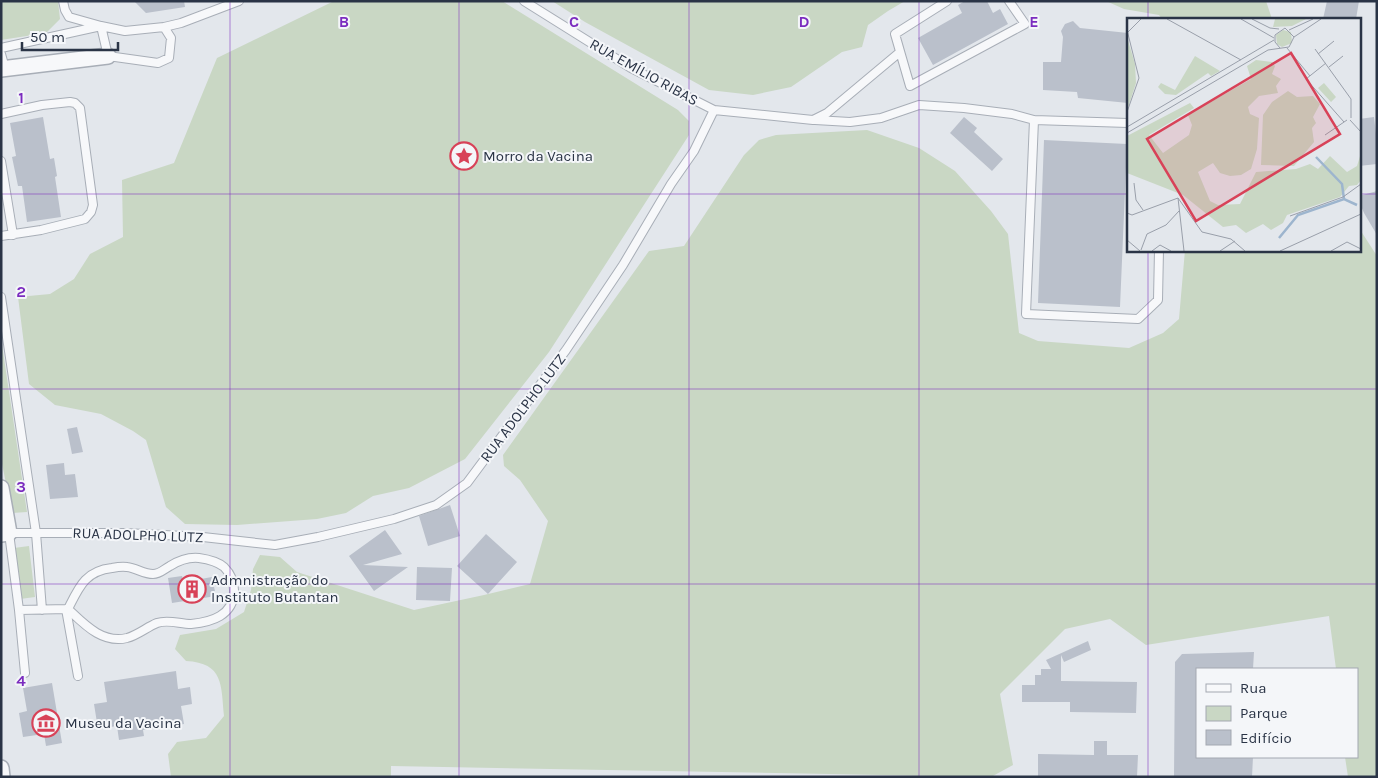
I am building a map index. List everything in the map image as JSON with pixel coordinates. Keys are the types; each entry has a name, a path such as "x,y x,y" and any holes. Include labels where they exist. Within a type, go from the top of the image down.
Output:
{"street":[{"path":"2,64 108,56"},
{"path":"1,488 5,533"},
{"path":"1,768 2,777"}],"lane":[{"path":"63,1 69,17 125,31 164,28 239,1"},
{"name":"RUA EMÍLIO RIBAS","path":"524,1 631,68 714,110"},
{"path":"947,1 895,34 910,86 1025,24 1009,1"},
{"path":"1,48 101,26"},
{"path":"101,26 108,56 158,63 169,58 171,38 164,28"},
{"path":"813,120 827,113 900,52"},
{"path":"1,114 42,104 70,102 78,105 80,108 93,205 92,212 85,219 55,228 1,236"},
{"path":"714,110 850,122 881,118 919,105 1012,114 1034,120 1127,123"},
{"name":"RUA ADOLPHO LUTZ","path":"5,533 125,533 194,536 275,545 394,519 436,505 467,483 566,350 623,265 670,184 694,151 714,110"},
{"path":"1034,120 1026,314 1138,318 1158,300 1159,251"},
{"path":"1,160 13,235"},
{"path":"1,298 36,533 42,610"},
{"path":"5,533 19,610 25,673"},
{"path":"19,610 67,609 88,628 98,634 111,639 126,638 161,622 191,624 211,621 221,616 229,608 234,597 231,577 223,566 198,558 184,560 154,574 126,567 103,569 92,573 81,583 67,609 78,676"}],"green space":[{"path":"1,1 58,1 60,19 46,33 1,40"},
{"path":"334,1 502,1 678,110 689,121 689,135 549,352 465,459 409,488 373,496 346,513 317,519 237,525 185,524 166,507 146,440 101,414 55,405 29,384 18,297 50,294 74,279 90,254 123,237 122,180 174,163 217,58"},
{"path":"552,1 905,1 868,25 862,47 842,52 791,87 753,95 709,90 585,22"},
{"path":"1106,1 1266,1 1272,18 1161,18 1159,15 1124,9"},
{"path":"867,130 919,148 955,171 991,211 1008,234 1019,333 1038,341 1129,348 1163,333 1179,319 1185,251 1360,251 1360,230 1377,256 1377,777 1348,777 1345,758 1358,758 1358,668 1336,668 1329,616 1146,645 1110,619 1065,629 1000,694 1013,765 991,777 391,766 391,777 171,777 168,754 177,742 206,738 224,716 221,686 218,678 208,666 186,661 175,649 180,635 216,629 244,612 251,590 253,569 260,555 280,557 297,572 414,610 530,584 548,521 520,480 504,466 503,455 649,251 684,246 744,155 759,140 776,135"},
{"path":"1,338 27,512 12,513 1,459"},
{"path":"29,546 35,597 20,599 14,548"}],"building":[{"path":"134,1 184,1 185,7 146,13"},
{"path":"965,1 987,1 993,13 1000,9 1008,24 933,65 918,38 962,13 958,5"},
{"path":"1327,1 1359,1 1356,18 1323,18"},
{"path":"1073,21 1080,28 1127,33 1127,103 1078,98 1077,92 1043,90 1043,62 1061,62 1063,37 1061,31 1065,24"},
{"path":"43,117 50,159 54,158 61,217 27,222 22,186 18,186 12,157 16,156 10,123"},
{"path":"964,117 977,128 974,132 1003,159 992,171 950,133"},
{"path":"1374,117 1377,164 1360,166 1360,119"},
{"path":"1044,140 1127,144 1120,307 1038,303"},
{"path":"1377,191 1377,235 1364,213 1360,203 1360,196"},
{"path":"77,427 83,452 72,454 67,429"},
{"path":"64,463 65,475 75,474 78,497 50,499 46,465"},
{"path":"450,505 460,536 428,546 419,516"},
{"path":"385,530 402,554 363,565 408,567 374,591 349,556"},
{"path":"486,534 517,562 488,594 457,566"},
{"path":"417,567 452,568 450,601 416,600"},
{"name":"Admnistração do Instituto Butantan","path":"182,576 184,582 212,577 216,596 172,603 168,578"},
{"path":"1088,641 1091,650 1064,662 1061,655 1061,681 1137,682 1136,713 1070,712 1070,702 1022,702 1022,685 1035,685 1035,675 1041,675 1041,669 1051,669 1046,660"},
{"path":"1254,652 1253,668 1196,668 1196,758 1253,758 1252,777 1174,777 1175,662 1182,654"},
{"path":"176,671 178,689 190,687 192,704 181,706 184,724 143,730 144,736 119,740 117,726 98,729 94,704 107,702 104,682"},
{"path":"52,683 62,743 46,746 44,734 23,737 19,713 27,711 23,688"},
{"path":"1094,741 1107,741 1107,755 1138,755 1137,777 1038,777 1038,754 1094,755"}],"place":[{"name":"Morro da Vacina","path":"464,156"},
{"name":"Admnistração do Instituto Butantan","path":"192,589"},
{"name":"Museu da Vacina","path":"46,723"}]}
